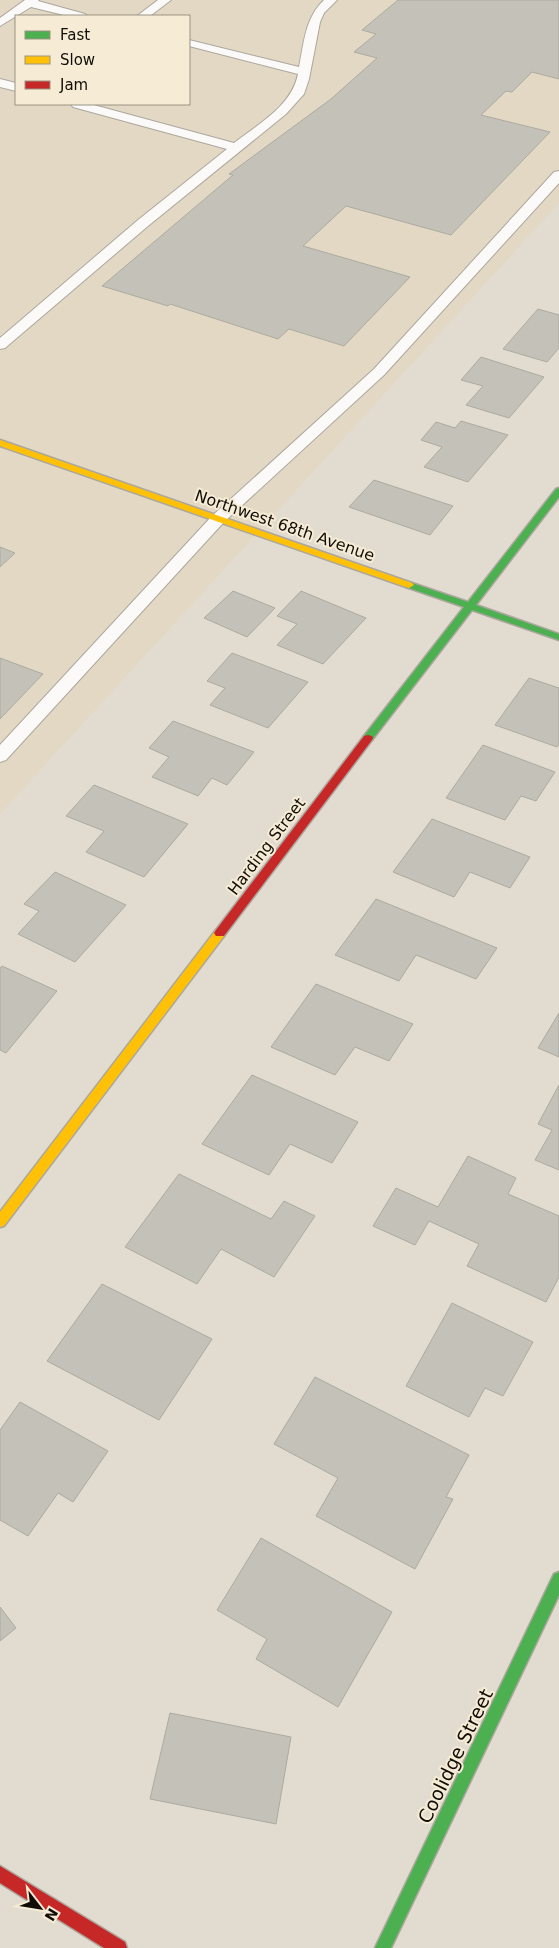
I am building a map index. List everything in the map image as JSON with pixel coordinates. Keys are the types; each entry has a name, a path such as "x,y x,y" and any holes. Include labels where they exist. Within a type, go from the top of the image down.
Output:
{"street":[{"name":"Northwest 68th Avenue","path":"0,443 559,637"},
{"name":"Harding Street","path":"0,1222 469,606 559,492"},
{"name":"Coolidge Street","path":"383,1948 559,1579"},
{"path":"0,1874 119,1948"}],"lane":[{"path":"144,15 165,0"},
{"path":"0,345 143,223 282,111 298,94 314,22 319,11 331,0"},
{"path":"0,23 32,2 78,15"},
{"path":"190,43 304,72"},
{"path":"0,82 15,87"},
{"path":"81,105 236,148"},
{"path":"0,756 218,519 379,372 559,175"}],"shaded area":[{"path":"0,0 559,0 559,203 0,814"}],"building":[{"path":"398,0 559,0 559,79 532,72 512,92 506,91 481,115 550,132 451,235 346,206 303,246 410,277 344,346 289,329 278,339 170,304 168,306 102,286 233,175 229,174 331,99 377,58 354,52 376,34 362,30"},
{"path":"538,309 559,315 559,348 547,362 503,349"},
{"path":"481,357 544,377 509,418 466,405 483,386 461,380"},
{"path":"461,421 508,435 468,482 424,467 442,447 421,440 436,422 455,428"},
{"path":"374,480 453,506 430,535 349,507"},
{"path":"0,547 15,553 0,567"},
{"path":"233,591 275,608 247,637 204,618"},
{"path":"301,591 366,618 323,664 277,645 297,624 277,616"},
{"path":"232,653 308,682 268,728 210,705 225,688 207,681"},
{"path":"0,658 43,674 0,719"},
{"path":"529,678 559,688 559,744 557,747 495,725"},
{"path":"173,721 254,752 227,785 212,778 198,796 152,777 169,757 149,748"},
{"path":"483,745 555,772 536,801 521,796 505,820 446,798"},
{"path":"94,785 188,824 144,877 86,852 104,831 66,816"},
{"path":"432,819 530,857 510,888 470,872 454,897 393,872"},
{"path":"55,872 126,905 75,962 18,934 39,911 24,904"},
{"path":"376,899 497,948 476,979 416,955 399,981 335,955"},
{"path":"2,966 57,991 6,1053 0,1050 0,968"},
{"path":"316,984 413,1024 389,1061 355,1047 335,1075 271,1047"},
{"path":"559,1013 559,1057 538,1048"},
{"path":"252,1075 358,1122 332,1163 290,1144 269,1175 202,1144"},
{"path":"559,1085 559,1170 535,1160 552,1130 538,1124"},
{"path":"468,1156 516,1178 508,1194 559,1216 559,1277 546,1302 467,1266 479,1244 429,1221 415,1245 373,1226 396,1188 438,1207"},
{"path":"179,1174 271,1219 284,1201 315,1216 274,1277 221,1249 197,1284 125,1247"},
{"path":"102,1284 212,1339 159,1420 47,1361"},
{"path":"452,1303 533,1342 503,1396 485,1388 469,1417 406,1386"},
{"path":"315,1377 469,1455 446,1497 453,1499 415,1569 316,1516 338,1478 274,1444"},
{"path":"20,1402 108,1451 73,1502 58,1493 28,1536 0,1520 0,1430"},
{"path":"261,1538 392,1612 338,1707 256,1659 267,1639 217,1610"},
{"path":"0,1607 16,1628 0,1641"},
{"path":"170,1713 291,1737 276,1824 150,1799"}],"traffic: fast":[{"path":"368,738 559,491"},
{"path":"409,585 559,637"},
{"path":"383,1948 559,1579"}],"traffic: slow":[{"path":"0,443 409,585"},
{"path":"0,1222 220,933"}],"traffic: jam":[{"path":"220,933 368,738"},
{"path":"0,1874 119,1948"}]}
